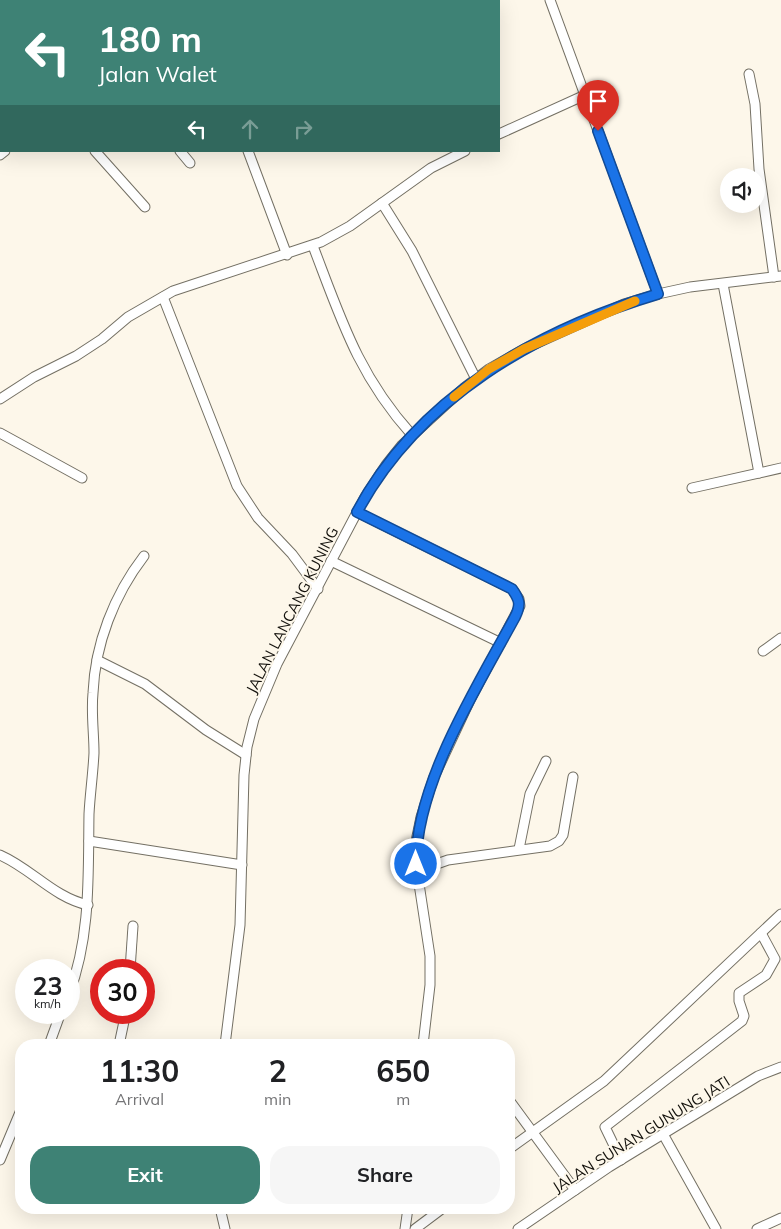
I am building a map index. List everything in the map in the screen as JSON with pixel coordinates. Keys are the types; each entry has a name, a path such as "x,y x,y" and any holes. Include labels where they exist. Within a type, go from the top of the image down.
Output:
{"street":[{"path":"550,0 658,294"},
{"path":"748,74 755,104 759,169 777,277"},
{"path":"500,134 585,95"},
{"path":"96,152 144,207"},
{"path":"181,152 190,163"},
{"path":"248,152 287,255"},
{"path":"0,399 34,377 76,356 102,339 128,318 163,297 173,292 313,246 350,226 431,168 463,152"},
{"path":"382,203 412,251 476,379"},
{"path":"313,246 345,332 359,362 394,415 412,435"},
{"name":"JALAN LANCANG KUNING","path":"226,1039 238,954 246,755 254,719 262,697 331,561 357,512 386,465 412,435 476,379 524,349 624,304 658,294 777,277"},
{"path":"722,284 759,473"},
{"path":"163,297 237,486 258,518 292,554 318,589"},
{"path":"0,433 82,478"},
{"path":"692,488 781,468"},
{"path":"357,512 512,589 519,599 520,606 470,700 434,777 421,817 416,841 417,871 430,956 430,985 424,1039"},
{"path":"80,962 88,906 89,841 94,754 92,696 97,660 100,642 113,608 144,556"},
{"path":"331,561 501,643"},
{"path":"763,651 781,638"},
{"path":"97,660 145,684 206,730 246,755"},
{"path":"519,850 530,794 546,761"},
{"path":"417,871 448,860 550,846 559,841 563,835 574,777"},
{"path":"89,841 242,865"},
{"path":"0,854 57,893 71,901 88,906"},
{"path":"515,1144 604,1081 781,914"},
{"path":"131,959 133,926"},
{"path":"621,1160 605,1128 742,1021 744,1016 739,1001 739,993 766,975 774,965 775,958 761,933"},
{"path":"51,1039 57,1024"},
{"path":"120,1039 123,1024"},
{"name":"JALAN SUNAN GUNUNG JATI","path":"521,1228 621,1160 758,1076 781,1067"},
{"path":"515,1108 575,1190"},
{"path":"0,1160 15,1124"},
{"path":"663,1134 716,1229"},
{"path":"221,1214 224,1229"},
{"path":"405,1229 407,1214"},
{"path":"415,1229 435,1214"},
{"path":"757,1229 781,1218"}],"slow traffic":[{"path":"454,397 489,369 524,349 595,316 635,301"}],"route":[{"path":"416,864 416,841 421,817 434,777 470,700 515,617 520,606 519,599 512,589 422,546 357,512 386,465 402,445 428,422 435,413 489,369 524,349 595,316 624,304 658,294 598,131"}]}
